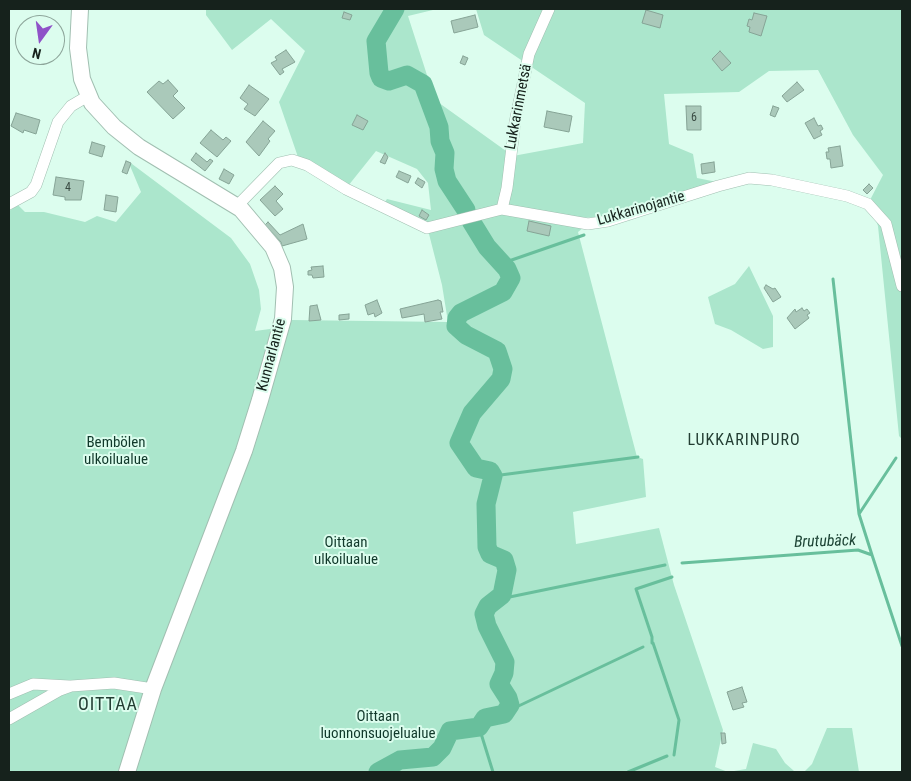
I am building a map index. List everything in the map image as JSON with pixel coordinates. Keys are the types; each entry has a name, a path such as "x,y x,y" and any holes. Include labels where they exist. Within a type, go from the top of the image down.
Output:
{"main road":[{"name":"Kunnarlantie","path":"80,9 78,48 82,79 88,96 114,127 139,147 237,206 263,233 273,247 282,268 285,287 283,319 276,349 244,451 152,689 127,772"}],"street":[{"name":"Lukkarinmetsä","path":"502,209 507,188 514,122 529,54 549,9"},
{"path":"9,204 31,192 36,185 58,122 71,106 88,96"},
{"name":"Lukkarinojantie","path":"237,206 279,163 292,160 307,165 346,189 427,228 502,209 588,224 608,221 749,178 772,180 847,196 868,204 886,224 902,286"},
{"path":"9,694 32,684 71,686 114,683 152,689"},
{"path":"9,719 60,690 71,686"}],"green space":[{"path":"206,9 437,9 408,16 435,100 513,156 583,143 585,103 484,35 476,9 902,9 902,439 899,436 878,226 869,202 883,175 853,135 818,70 769,71 739,92 664,94 669,144 693,154 697,178 717,182 608,217 568,218 588,224 578,232 637,457 643,459 646,497 573,512 576,544 659,528 674,585 723,730 715,767 728,772 9,772 9,211 18,205 25,212 44,212 85,222 97,216 116,222 141,192 128,161 231,238 250,264 259,290 261,309 255,331 270,329 292,320 448,322 442,285 429,234 430,224 383,205 387,199 431,210 428,183 417,169 376,151 348,186 298,157 279,102 305,51 271,19 232,50 206,15"},
{"path":"749,266 773,316 773,347 763,349 731,330 715,324 708,297 735,284"},
{"path":"827,728 852,728 859,772 804,772 812,764"},
{"path":"753,743 776,749 785,763 794,771 804,772 728,772 746,769"}],"building":[{"path":"646,10 663,15 660,28 642,23"},
{"path":"344,12 352,15 350,20 342,18"},
{"path":"754,13 767,16 761,36 749,32 750,27 747,26 749,19 752,20"},
{"path":"475,15 478,27 454,33 451,21"},
{"path":"286,50 295,62 282,69 284,72 280,75 271,63 277,60 275,57"},
{"path":"720,51 731,63 722,71 712,59"},
{"path":"463,56 468,58 465,65 460,63"},
{"path":"168,80 178,91 173,96 185,108 173,119 147,92 159,81 163,84"},
{"path":"797,82 804,90 787,102 782,96"},
{"path":"249,85 269,99 255,116 244,109 248,104 240,98"},
{"path":"686,106 701,106 701,130 687,130"},
{"path":"773,106 779,108 775,117 770,115"},
{"path":"547,111 572,116 569,132 544,127"},
{"path":"16,113 40,120 36,134 24,130 23,133 11,126"},
{"path":"357,115 368,121 363,130 352,125"},
{"path":"814,118 818,126 821,125 823,129 820,131 822,135 814,139 805,123"},
{"path":"263,121 275,131 268,139 270,141 259,156 246,142"},
{"path":"211,130 223,140 226,137 231,141 217,157 200,143"},
{"path":"92,142 105,146 102,157 89,153"},
{"path":"840,146 843,166 831,168 830,159 827,159 826,152 829,152 828,148"},
{"path":"196,153 207,162 210,159 213,161 205,171 191,160"},
{"path":"385,153 388,157 385,164 380,162"},
{"path":"126,161 131,163 127,174 122,172"},
{"path":"714,162 715,172 702,174 701,164"},
{"path":"224,169 234,175 229,184 219,179"},
{"path":"399,171 411,176 408,183 396,177"},
{"path":"56,177 84,181 81,200 65,200 65,197 53,195"},
{"path":"418,178 425,182 422,188 415,183"},
{"path":"869,184 873,188 867,194 863,190"},
{"path":"275,186 283,194 276,201 283,209 275,216 260,200"},
{"path":"106,195 118,197 116,212 104,210"},
{"path":"422,210 429,215 426,220 419,216"},
{"path":"529,221 551,226 549,236 527,231"},
{"path":"268,222 280,235 303,224 307,239 282,246 281,242 265,225"},
{"path":"323,266 324,277 313,278 312,275 308,275 308,271 312,270 311,267"},
{"path":"766,285 773,289 775,288 781,297 773,302 764,288"},
{"path":"377,300 382,313 375,317 374,313 368,315 365,305"},
{"path":"438,300 441,301 443,312 440,312 442,319 425,322 424,314 402,318 400,309"},
{"path":"317,305 321,320 309,321 310,306"},
{"path":"802,308 804,311 807,309 810,313 807,315 809,318 795,329 787,318 795,309 796,312"},
{"path":"349,314 349,319 339,320 339,315"},
{"path":"742,687 747,702 742,703 744,707 733,710 727,692"},
{"path":"721,733 725,733 726,743 722,744"}],"waterway":[{"path":"395,9 376,41 379,73 381,78 389,81 407,75 423,84 439,127 440,141 445,153 444,169 447,181 466,210"},
{"path":"378,772 400,760 433,757 442,748 450,731 479,727 485,718 504,714 510,705 499,684 504,673 505,662 487,626 484,614 488,606 502,595 507,570 504,560 490,554 487,547 486,504 493,476 490,471 476,468 459,443 472,413 501,379 503,369 497,351 466,335 456,326 457,318 461,313 503,292 511,278 507,269 487,247 471,221"},
{"path":"503,263 584,235"},
{"path":"833,279 859,514"},
{"path":"493,476 638,457"},
{"path":"872,555 859,514 896,458"},
{"name":"Brutubäck","path":"682,563 858,550 872,555 902,646"},
{"name":"Brutubäck","path":"495,600 665,565"},
{"name":"Brutubäck","path":"652,643 652,637 636,589 672,577"},
{"path":"653,643 679,720 674,755"},
{"name":"Brutubäck","path":"508,711 643,647"},
{"path":"479,727 493,772"},
{"path":"628,772 667,756"}],"district":[{"name":"LUKKARINPURO","path":"744,441"},
{"name":"OITTAA","path":"108,705"}],"park label":[{"name":"Bembölen ulkoilualue","path":"116,452"},
{"name":"Oittaan ulkoilualue","path":"346,552"},
{"name":"Oittaan luonnonsuojelualue","path":"378,726"}]}
